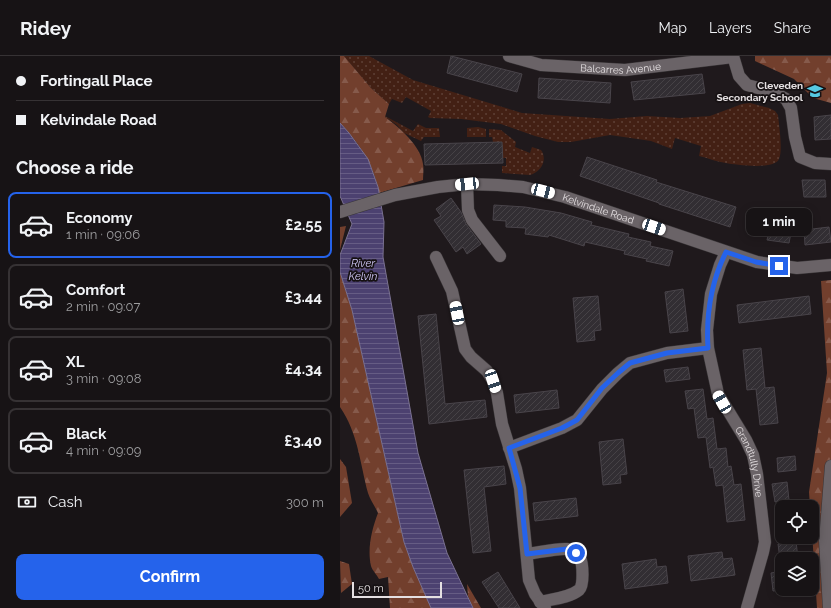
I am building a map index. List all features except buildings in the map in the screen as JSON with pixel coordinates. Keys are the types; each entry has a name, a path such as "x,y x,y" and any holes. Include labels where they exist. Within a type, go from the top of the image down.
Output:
{"street":[{"name":"Balcarres Avenue","path":"509,56 541,65 626,70 733,56 739,76 747,85 773,92 786,99 791,108 794,137 800,157 815,163 831,164"},
{"name":"Kelvindale Road","path":"340,212 417,190 467,184 498,185 543,191 565,197 756,262 797,268 831,265"},
{"path":"467,184 468,210 472,220 500,256"},
{"name":"Grandtully Drive","path":"726,252 720,264 711,294 707,330 708,348 718,394 746,440 753,455 757,474 764,542 763,552 747,608"},
{"path":"436,257 452,291 465,349 471,357 487,371 493,381 497,393 502,424 520,488 529,580 532,588 543,605 577,592 582,587 583,581 580,558 576,553 567,549 527,554"},
{"path":"509,448 562,428 577,420 602,388 630,363 667,353 708,348"},
{"path":"829,608 825,541 831,466"}],"shaded area":[{"path":"344,56 369,56 413,80 522,113 610,119 647,116 680,118 710,116 742,104 750,103 769,108 775,111 778,115 781,150 780,155 776,162 770,165 738,165 719,162 699,156 701,146 675,138 672,149 651,141 610,135 571,142 558,142 535,136 501,124 461,119 430,118 428,117 431,111 406,97 402,103 392,99 389,104 371,88"},
{"path":"385,116 413,131 418,124 426,128 439,128 440,137 424,137 421,141 404,133 397,125"},
{"path":"478,127 486,129 486,137 467,137 467,128"},
{"path":"489,129 501,130 516,142 515,147 530,153 532,147 541,150 544,158 540,168 530,175 502,173 502,166 506,166 506,158 503,158 502,142 493,142 492,137 489,137"}],"green space":[{"path":"340,56 344,56 371,88 389,104 385,117 403,132 418,150 423,164 423,180 379,193 377,183 365,155 340,123"},
{"name":"Cleveden Secondary School","path":"755,56 831,56 831,103 813,98 794,79 755,61"},
{"path":"346,226 340,250 340,227"},
{"path":"340,272 352,310 404,542 431,608 390,608 388,577 379,579 371,566 371,539 378,513 368,493 355,438 340,407"},
{"path":"831,280 831,608 817,608 816,596 819,596 819,552 813,552 813,544 819,544 819,500 810,500 809,492 827,373 821,281"},
{"path":"340,459 346,467 352,503 340,517"},
{"path":"340,561 349,564 352,584 341,593"},
{"path":"467,584 481,608 473,608 468,596"}],"water":[{"name":"River Kelvin","path":"340,123 368,159 378,187 384,222 383,257 418,453 447,553 473,608 431,608 404,542 352,310 340,272 340,255 352,224 340,196"}],"place":[{"name":"Cleveden Secondary School","path":"815,91"}],"route":[{"path":"576,553 567,549 527,554 520,488 509,448 562,428 577,420 602,388 630,363 667,353 708,348 707,330 711,294 720,264 726,252 756,262 779,266"}]}
